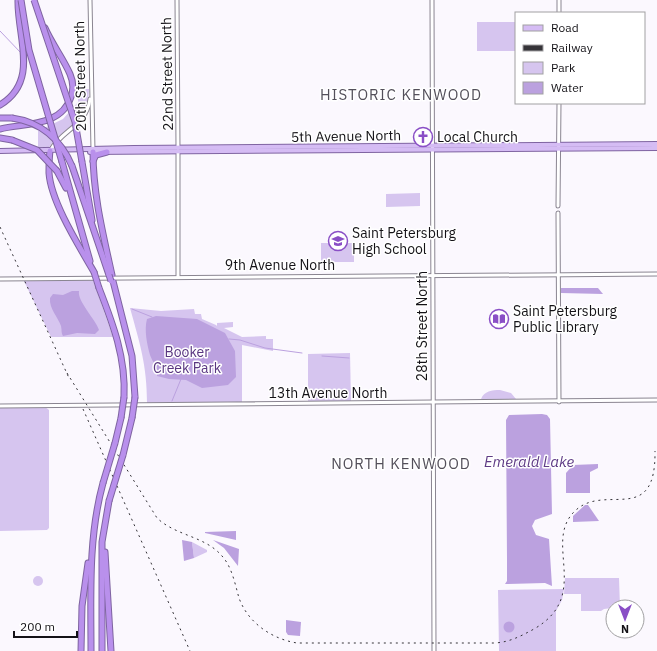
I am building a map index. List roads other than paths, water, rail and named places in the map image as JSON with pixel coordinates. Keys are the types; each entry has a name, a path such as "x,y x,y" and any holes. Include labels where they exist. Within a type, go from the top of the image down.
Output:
{"highway":[{"path":"0,105 13,95 18,88 24,71 18,0"},
{"path":"21,0 29,50 62,162 72,202 122,355 124,397 121,418 94,520 92,544 91,651"},
{"path":"0,129 47,121 60,114 67,106 72,94 73,85 69,72 58,54 42,20 35,0"},
{"path":"35,0 75,122 95,236"},
{"path":"0,118 20,119 42,129 60,145 72,166 95,236 112,281 132,356 135,397 132,418 123,455 109,501 102,551 102,650"},
{"path":"0,138 12,140 37,150 57,171 72,202"},
{"path":"50,151 49,174 54,193 68,225 94,272"},
{"path":"93,151 99,216 110,275"},
{"path":"93,162 96,155 107,152"},
{"path":"107,511 105,553 111,644 113,651"},
{"path":"80,651 83,595 92,544"}],"main road":[{"name":"5th Avenue North","path":"93,151 657,144"},
{"name":"5th Avenue North","path":"558,146 657,148"},
{"path":"370,150 375,147"},
{"name":"5th Avenue North","path":"0,152 84,150 107,152 178,150 370,150 433,147"}],"street":[{"name":"20th Street North","path":"90,0 93,151"},
{"name":"22nd Street North","path":"177,0 178,277"},
{"name":"28th Street North","path":"432,0 434,651"},
{"path":"559,0 559,12"},
{"path":"50,151 55,143 85,116 89,106 91,93"},
{"path":"558,206 559,104"},
{"path":"558,213 559,402"},
{"name":"9th Avenue North","path":"0,279 657,274"},
{"name":"13th Avenue North","path":"0,406 657,400"}],"water":[{"path":"561,288 598,288 603,294 561,293"},
{"path":"72,291 79,291 81,300 99,330 95,334 77,333 63,336 60,323 52,309 50,298 53,294 63,295"},
{"path":"156,316 197,319 225,333 235,351 236,377 228,385 202,388 186,380 169,379 157,376 156,367 149,351 146,332 147,319"},
{"name":"Emerald Lake","path":"542,414 547,415 550,419 552,514 535,520 532,526 536,535 549,539 552,586 545,583 505,584 507,581 506,420 509,415"},
{"path":"598,464 598,468 590,472 590,493 566,493 566,473 573,465"},
{"path":"585,505 588,505 599,521 573,522 573,516"},
{"path":"236,531 236,540 205,533 205,532"},
{"path":"182,540 192,542 194,558 184,561"},
{"path":"213,540 239,549 238,566 224,548"},
{"path":"286,620 301,622 300,636 288,635 286,632"},
{"path":"507,622 511,622 513,623 513,631 507,632 504,629 504,625"}],"waterway":[{"path":"0,31 21,53"},
{"path":"132,309 152,317"},
{"path":"229,339 240,340 265,348 302,353"},
{"path":"322,356 349,358"},
{"path":"172,401 181,379"}],"railway":[{"path":"0,227 69,378"},
{"path":"67,373 157,518 173,529 199,540 215,549 228,565 233,576 239,598 248,615 270,634 297,643 495,643 511,640 534,629 551,615 561,600 564,585 563,537 567,523 576,510 588,503 601,500 627,499 638,496 647,488 653,474 655,451"},
{"path":"83,409 190,651"}],"place":[{"name":"Local Church","path":"423,137"},
{"name":"Saint Petersburg High School","path":"338,241"},
{"name":"Saint Petersburg Public Library","path":"499,319"}],"district":[{"name":"HISTORIC KENWOOD","path":"401,95"},
{"name":"NORTH KENWOOD","path":"401,464"}],"park label":[{"name":"Booker Creek Park","path":"187,360"}]}
